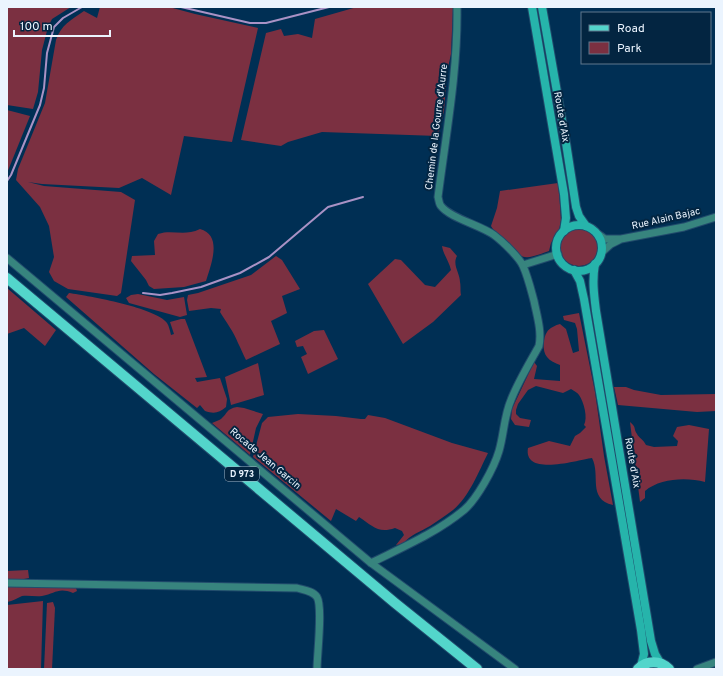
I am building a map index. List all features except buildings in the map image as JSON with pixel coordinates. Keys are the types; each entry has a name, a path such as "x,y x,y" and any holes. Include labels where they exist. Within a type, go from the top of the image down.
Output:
{"main road":[{"name":"Route d'Aix","path":"532,7 564,194 566,218 564,231"},
{"name":"Route d'Aix","path":"542,7 576,207 579,216 586,226"},
{"path":"578,225 586,226 593,229 598,234 602,247 601,253 595,264 585,269 574,270 564,264 558,254 558,242 564,231 570,227 578,225"},
{"name":"Route d'Aix","path":"595,264 593,287 596,311 651,641 655,654 665,666"},
{"name":"Route d'Aix","path":"574,270 580,281 584,299 641,630 644,654 639,667"},
{"name":"D 973","path":"7,278 389,598 478,669"},
{"path":"639,667 651,662 665,666"}],"street":[{"name":"Chemin de la Gourre d'Aurre","path":"371,563 432,533 473,502 490,472 499,451 511,399 539,346 540,338 538,319 523,265 505,244 494,235 487,230 455,216 446,210 440,205 438,197 452,90 457,31 457,7"},
{"name":"Rue Alain Bajac","path":"621,239 684,227 716,217"},
{"path":"598,234 605,239 621,239"},
{"path":"601,253 611,244 621,239"},
{"path":"523,265 558,254"},
{"name":"Rocade Jean Garcin","path":"7,258 371,563 515,669"},
{"path":"7,583 297,588 306,590 313,593 318,601 319,625 317,669"},
{"path":"697,669 716,662"}],"green space":[{"path":"7,7 71,7 52,19 48,27 42,50 38,92 33,109 7,105"},
{"path":"100,7 169,7 258,28 232,142 184,136 171,195 142,178 119,188 28,182 44,186 121,192 135,200 121,293 117,296 68,289 54,281 49,272 54,257 49,226 40,207 16,180 18,169 45,103 58,35 67,23 84,11 97,18"},
{"path":"357,7 453,7 451,54 447,72 444,111 438,136 322,132 288,142 281,146 241,140 266,33 281,29 284,36 298,34 312,38 315,19"},
{"path":"7,110 30,116 7,173"},
{"path":"558,183 561,220 559,230 551,243 549,251 528,257 519,255 491,226 497,208 500,191"},
{"path":"579,228 592,234 598,247 592,260 579,266 566,260 560,247 566,234"},
{"path":"200,229 207,232 211,237 214,251 206,281 184,287 154,289 149,286 131,261 132,256 155,255 154,241 158,234 168,232 183,233"},
{"path":"442,246 450,248 457,256 455,263 460,279 461,295 433,322 403,344 368,284 395,259 401,260 425,285 435,287 451,270"},
{"path":"276,256 282,260 300,289 282,296 287,313 271,321 280,344 246,360 234,335 220,312 221,309 211,308 189,311 187,300 188,295 251,275"},
{"path":"7,288 56,330 45,346 24,328 7,334"},
{"path":"69,293 122,304 150,312 167,323 171,335 174,334 170,322 185,319 207,377 195,378 197,382 220,378 227,399 226,407 219,412 214,413 205,411 200,405 197,408 154,374 66,297"},
{"path":"138,294 167,300 184,297 187,315 180,317 129,303 126,298 131,295"},
{"path":"579,313 595,392 613,505 600,498 597,492 592,458 553,465 534,462 529,457 528,448 549,441 570,446 575,436 586,427 584,425 586,418 584,406 578,394 571,389 563,393 536,386 528,390 518,404 516,410 516,414 520,418 531,420 529,427 515,425 511,419 512,409 534,362 537,366 534,379 560,381 560,365 551,361 545,354 545,338 549,329 560,324 566,329 573,353 579,351 575,323 564,320 563,316"},
{"path":"324,330 338,359 308,374 301,357 307,354 303,346 297,347 295,341 314,331"},
{"path":"258,363 264,395 231,405 225,377"},
{"path":"614,387 626,387 661,395 716,394 716,411 697,412 618,405"},
{"path":"237,407 263,414 256,428 250,455 212,423 221,419 231,409"},
{"path":"298,414 361,419 365,419 368,415 385,418 452,443 488,453 473,483 459,505 430,526 412,535 403,544 396,545 404,535 402,531 395,528 380,530 359,517 356,521 336,509 331,521 253,457 262,423 268,417"},
{"path":"630,422 646,445 654,447 677,446 678,441 673,436 677,427 689,425 709,429 705,482 682,479 658,483 645,491 645,498 640,502"},
{"path":"28,570 29,578 7,579 7,571"},
{"path":"7,585 76,588 77,591 73,593 68,591 60,591 39,596 22,596 7,602"},
{"path":"43,601 41,669 7,669 7,605"},
{"path":"53,602 55,608 52,669 44,669 47,603"}],"waterway":[{"path":"7,181 11,175 40,105 44,88 47,53 54,27 63,18 82,7"},
{"path":"181,7 250,23 266,23 329,7"},
{"path":"143,293 160,295 172,293 201,287 240,273 269,257 328,207 363,197"}]}
